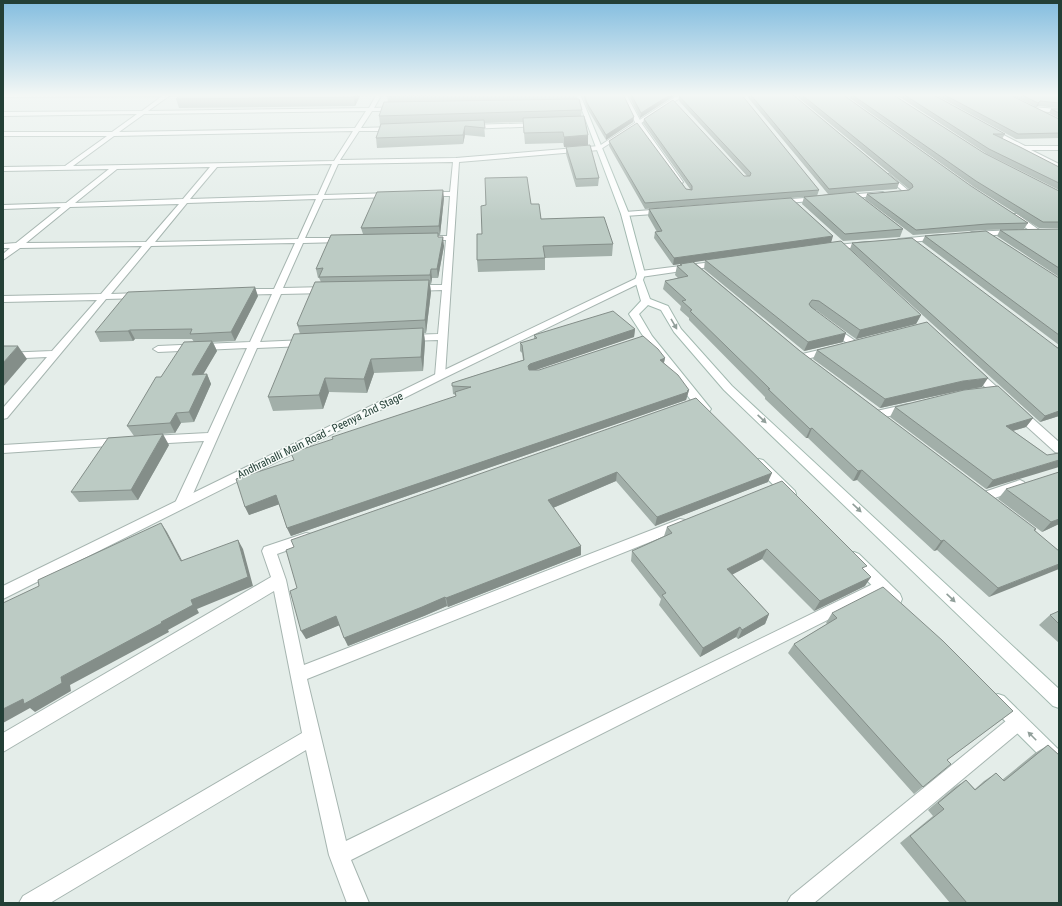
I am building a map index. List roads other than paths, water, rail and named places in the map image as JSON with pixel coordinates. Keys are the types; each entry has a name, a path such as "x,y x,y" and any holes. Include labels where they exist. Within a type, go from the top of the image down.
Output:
{"street":[{"path":"66,168 110,136"},
{"path":"182,503 336,162 353,136"},
{"path":"595,136 625,214 646,301"},
{"path":"3,169 456,160 600,148 619,136"},
{"path":"648,136 684,187"},
{"path":"1001,136 1059,167"},
{"path":"1022,148 1059,148"},
{"path":"440,376 456,160"},
{"path":"3,415 215,165"},
{"path":"3,258 115,167"},
{"path":"836,197 907,192 883,172"},
{"path":"768,203 795,204 825,198 820,193"},
{"path":"422,194 454,194"},
{"path":"3,208 399,195"},
{"path":"854,196 867,206"},
{"path":"962,235 1042,232 1005,210"},
{"path":"625,214 670,211"},
{"path":"898,230 923,249"},
{"path":"984,233 996,241"},
{"path":"889,242 947,236"},
{"path":"419,238 450,238"},
{"path":"3,246 348,240"},
{"path":"824,248 836,244 875,243"},
{"path":"836,244 850,257"},
{"name":"Andhrahalli Main Road - Peenya 2nd Stage","path":"3,593 640,277 725,262"},
{"path":"694,267 706,277"},
{"path":"408,288 447,287"},
{"path":"232,293 339,290"},
{"path":"3,299 148,296"},
{"path":"646,301 634,314 645,338 697,401 714,417"},
{"path":"646,301 665,308 677,330 728,388 1059,700"},
{"path":"802,357 857,343 824,322"},
{"path":"403,339 442,337"},
{"path":"158,349 316,342"},
{"path":"792,349 814,367"},
{"path":"3,356 55,354"},
{"path":"968,366 1059,449"},
{"path":"972,393 1000,395"},
{"path":"682,406 697,401"},
{"path":"876,415 918,405"},
{"path":"864,406 888,425"},
{"path":"3,449 212,437"},
{"path":"752,456 797,501"},
{"path":"996,506 980,494 1029,482"},
{"path":"765,490 780,484"},
{"path":"298,675 691,519"},
{"path":"322,533 269,551 279,580 298,675 339,855 358,903"},
{"path":"842,546 903,608"},
{"path":"3,743 279,580"},
{"path":"339,855 882,586"},
{"path":"990,694 1059,763"},
{"path":"798,903 1018,722"},
{"path":"30,903 312,737"}]}
